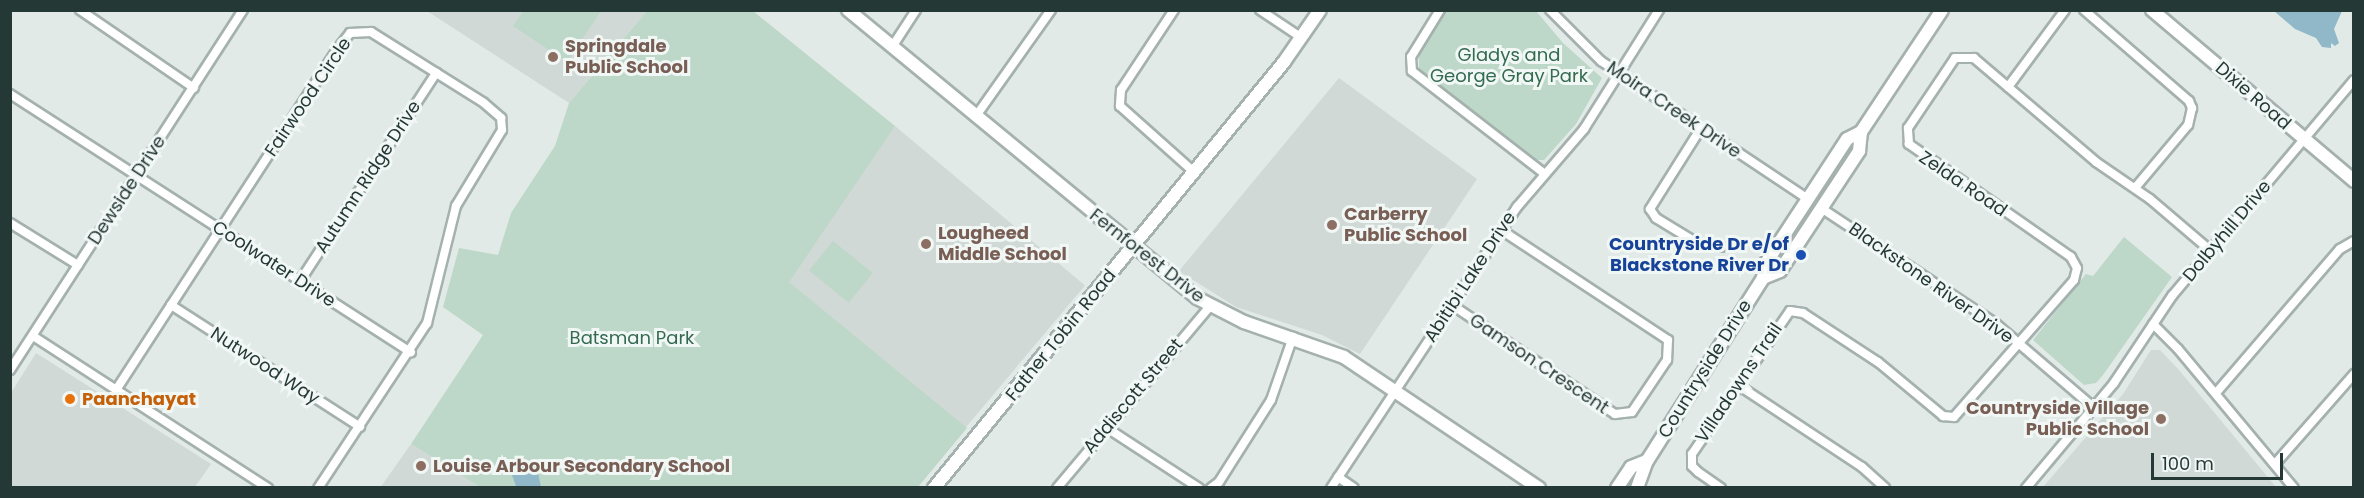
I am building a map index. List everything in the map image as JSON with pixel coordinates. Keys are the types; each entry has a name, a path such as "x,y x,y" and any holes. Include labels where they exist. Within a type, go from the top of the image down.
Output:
{"street":[{"path":"80,10 194,87"},
{"name":"Dewside Drive","path":"10,370 243,10"},
{"name":"Fernforest Drive","path":"848,10 1133,247 1210,306 1250,324 1339,354 1396,390 1539,488"},
{"path":"892,47 916,10"},
{"path":"976,116 1051,10"},
{"path":"1174,10 1119,98 1123,112 1193,171"},
{"path":"1260,10 1302,38"},
{"name":"Father Tobin Road","path":"934,488 1302,38 1320,10"},
{"path":"1440,10 1411,57 1412,71 1545,174"},
{"name":"Moira Creek Drive","path":"1550,10 1595,57 1808,199"},
{"name":"Abitibi Lake Drive","path":"1331,488 1501,230 1584,129 1659,10"},
{"name":"Countryside Drive","path":"1763,278 1780,271 1859,151 1861,132 1942,10"},
{"path":"2008,87 2065,10"},
{"path":"2084,10 2189,101 2192,108 2188,125 2135,188"},
{"name":"Dixie Road","path":"2152,10 2354,181"},
{"name":"Fairwood Circle","path":"116,390 350,33 371,32 492,111 501,118 502,130 456,206 427,323 411,352 318,488"},
{"name":"Zelda Road","path":"2020,345 2074,280 2075,262 1914,150 1907,136 1908,128 1955,58 1974,58 2096,162 2135,188 2210,250"},
{"name":"Autumn Ridge Drive","path":"300,281 435,73"},
{"name":"Dolbyhill Drive","path":"2026,488 2094,408 2152,324 2210,250 2354,80"},
{"name":"Coolwater Drive","path":"10,94 411,352"},
{"path":"1701,128 1650,209 1656,218 1697,243 1722,247"},
{"name":"Countryside Drive","path":"1637,488 1644,476 1647,461 1763,278 1766,262 1847,139 1861,132"},
{"path":"1808,199 1821,208"},
{"name":"Blackstone River Drive","path":"1821,208 1984,316 2094,408"},
{"path":"10,223 78,266"},
{"name":"Gamson Crescent","path":"1452,305 1615,414 1632,412 1667,360 1668,340 1501,230"},
{"path":"2216,393 2340,249 2354,241"},
{"name":"Nutwood Way","path":"171,305 360,428"},
{"name":"Addiscott Street","path":"1057,488 1210,306"},
{"name":"Villadowns Trail","path":"1721,488 1698,472 1691,460 1738,386 1790,311 1803,313 1878,362 1943,416 1954,417 1962,413 2020,345"},
{"path":"2152,324 2216,393 2294,488"},
{"path":"33,336 268,488"},
{"path":"1210,488 1219,482 1271,400 1293,337"},
{"path":"2275,465 2354,374"},
{"path":"1738,386 1862,467 1885,488"},
{"path":"1107,428 1199,488"},
{"name":"Countryside Drive","path":"1617,488 1631,467 1647,461"},
{"path":"1338,477 1354,488"}],"shaded area":[{"name":"Springdale Public School","path":"427,11 647,11 569,103"},
{"name":"Carberry Public School","path":"1339,78 1477,179 1360,354 1322,335 1236,307 1179,271"},
{"name":"Lougheed Middle School","path":"895,126 1085,285 963,430 774,271"},
{"name":"Countryside Village Public School","path":"2151,350 2160,350 2179,370 2276,487 2043,487 2123,394"},
{"path":"36,353 211,464 195,487 11,487 11,393"},
{"name":"Louise Arbour Secondary School","path":"411,444 480,487 380,488"}],"green space":[{"path":"524,10 601,11 567,62 513,26"},
{"name":"Gladys and George Gray Park","path":"1447,10 1536,11 1563,43 1602,78 1576,124 1544,160 1537,160 1419,69 1419,54"},
{"name":"Batsman Park","path":"647,11 753,11 895,126 789,282 967,428 918,487 480,487 411,444 483,335 443,307 459,248 498,255 511,213 555,146 569,103"},
{"path":"2124,237 2172,277 2103,375 2096,383 2084,385 2033,340 2086,274 2093,276"},
{"path":"833,241 873,273 849,303 809,271"}],"water":[{"path":"2274,11 2342,11 2334,29 2339,43 2335,46 2331,43 2331,48 2322,47 2316,38 2295,29"},
{"path":"518,462 537,468 541,487 516,486 509,467"}],"place":[{"name":"Springdale Public School","path":"553,57"},
{"name":"Carberry Public School","path":"1332,225"},
{"name":"Lougheed Middle School","path":"926,244"},
{"name":"Countryside Dr e/of Blackstone River Dr","path":"1801,255"},
{"name":"Paanchayat","path":"70,399"},
{"name":"Countryside Village Public School","path":"2161,419"},
{"name":"Louise Arbour Secondary School","path":"421,466"}]}
